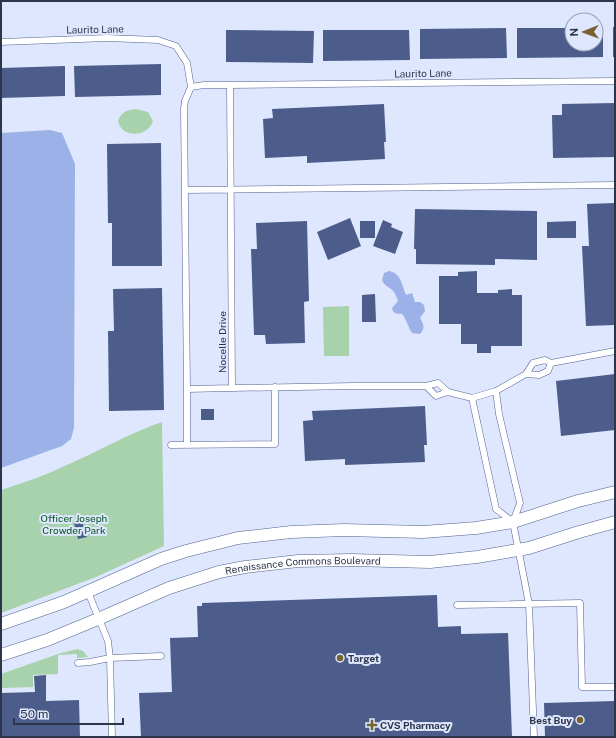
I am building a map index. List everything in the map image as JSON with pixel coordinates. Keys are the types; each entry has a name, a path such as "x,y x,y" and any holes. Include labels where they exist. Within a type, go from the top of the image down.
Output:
{"street":[{"path":"1,624 88,592 161,559 238,538 291,532 450,531 476,528 513,522 578,501 615,492"},
{"name":"Renaissance Commons Boulevard","path":"1,655 47,640 168,588 245,566 271,563 335,560 430,562 477,558 518,550 615,522"}],"lane":[{"name":"Laurito Lane","path":"1,42 107,38 158,40 176,46 187,63 191,87 230,85 615,81"},
{"name":"Nocelle Drive","path":"230,85 232,388"},
{"path":"187,445 184,109 185,101 191,87"},
{"path":"185,190 615,185"},
{"path":"187,389 426,386 438,383 448,392 472,398 496,392 526,374 533,362 545,360 551,363 615,351"},
{"path":"526,374 539,375 548,371 551,363"},
{"path":"426,386 436,396 448,392"},
{"path":"171,445 274,444 274,388"},
{"path":"496,392 499,414 520,503 513,522 529,604 534,737"},
{"path":"472,398 496,509 513,522"},
{"path":"88,592 108,641 110,658 112,737"},
{"path":"457,605 580,603 582,687 615,687"},
{"path":"78,663 110,658 161,656"}],"green space":[{"path":"136,109 148,112 153,121 146,130 141,133 135,134 124,131 120,127 118,121 121,115 130,110"},
{"path":"349,306 349,356 324,356 323,307"},
{"name":"Officer Joseph Crowder Park","path":"162,422 164,546 96,577 1,613 1,490 51,472 138,431"},
{"path":"77,649 83,651 88,657 77,658 77,654 58,655 58,674 33,675 33,687 1,688 1,674 58,654"}],"water":[{"path":"50,130 62,133 75,164 74,428 71,439 62,446 1,468 1,133"},
{"path":"389,271 393,272 399,277 406,295 412,293 415,302 420,302 424,305 425,311 420,318 423,327 420,334 412,333 403,315 393,311 392,308 398,299 393,291 382,280 384,273"}],"building":[{"path":"613,27 615,27 615,57 613,57"},
{"path":"506,28 507,58 420,59 420,29"},
{"path":"517,28 564,28 564,52 603,52 603,57 517,58"},
{"path":"226,30 314,31 313,63 226,62"},
{"path":"323,30 409,30 410,60 323,61"},
{"path":"161,64 161,95 75,97 74,66"},
{"path":"65,66 65,96 1,98 1,68"},
{"path":"615,103 615,157 553,158 552,115 562,115 562,104"},
{"path":"384,104 386,142 384,142 385,159 307,163 307,156 265,158 263,119 273,118 272,109"},
{"path":"161,143 162,266 112,266 112,223 108,223 107,144"},
{"path":"615,203 615,325 586,326 582,246 589,246 587,204"},
{"path":"415,209 537,211 537,260 495,259 495,265 416,264 416,249 414,249"},
{"path":"350,218 361,246 328,260 317,232"},
{"path":"383,220 392,224 391,227 403,232 395,254 373,246"},
{"path":"307,221 309,301 304,302 305,343 266,344 265,335 254,335 251,249 257,249 256,223"},
{"path":"360,221 375,221 375,238 360,238"},
{"path":"576,221 576,238 547,238 547,222"},
{"path":"477,271 477,293 498,293 498,290 512,289 512,295 522,295 522,346 491,346 491,353 477,353 477,344 461,344 461,324 439,324 439,276 458,276 458,272"},
{"path":"162,288 164,410 109,411 108,331 114,331 113,289"},
{"path":"375,294 376,322 362,322 362,295"},
{"path":"615,374 615,430 561,436 556,381"},
{"path":"425,406 427,445 424,445 425,462 345,465 345,459 305,461 303,421 313,420 312,411"},
{"path":"201,409 214,409 214,420 201,420"},
{"path":"82,521 87,537 78,539 74,523"},
{"name":"Target","path":"437,595 438,627 461,626 461,634 508,633 512,737 141,737 139,693 172,692 170,638 198,637 197,606 202,606 202,603"},
{"path":"46,675 46,701 79,700 80,737 1,737 1,693 35,692 34,676"},
{"name":"Best Buy","path":"615,701 615,737 545,737 544,703"}],"place":[{"name":"Target","path":"340,658"},
{"name":"Best Buy","path":"580,720"},
{"name":"CVS Pharmacy","path":"372,725"}]}
